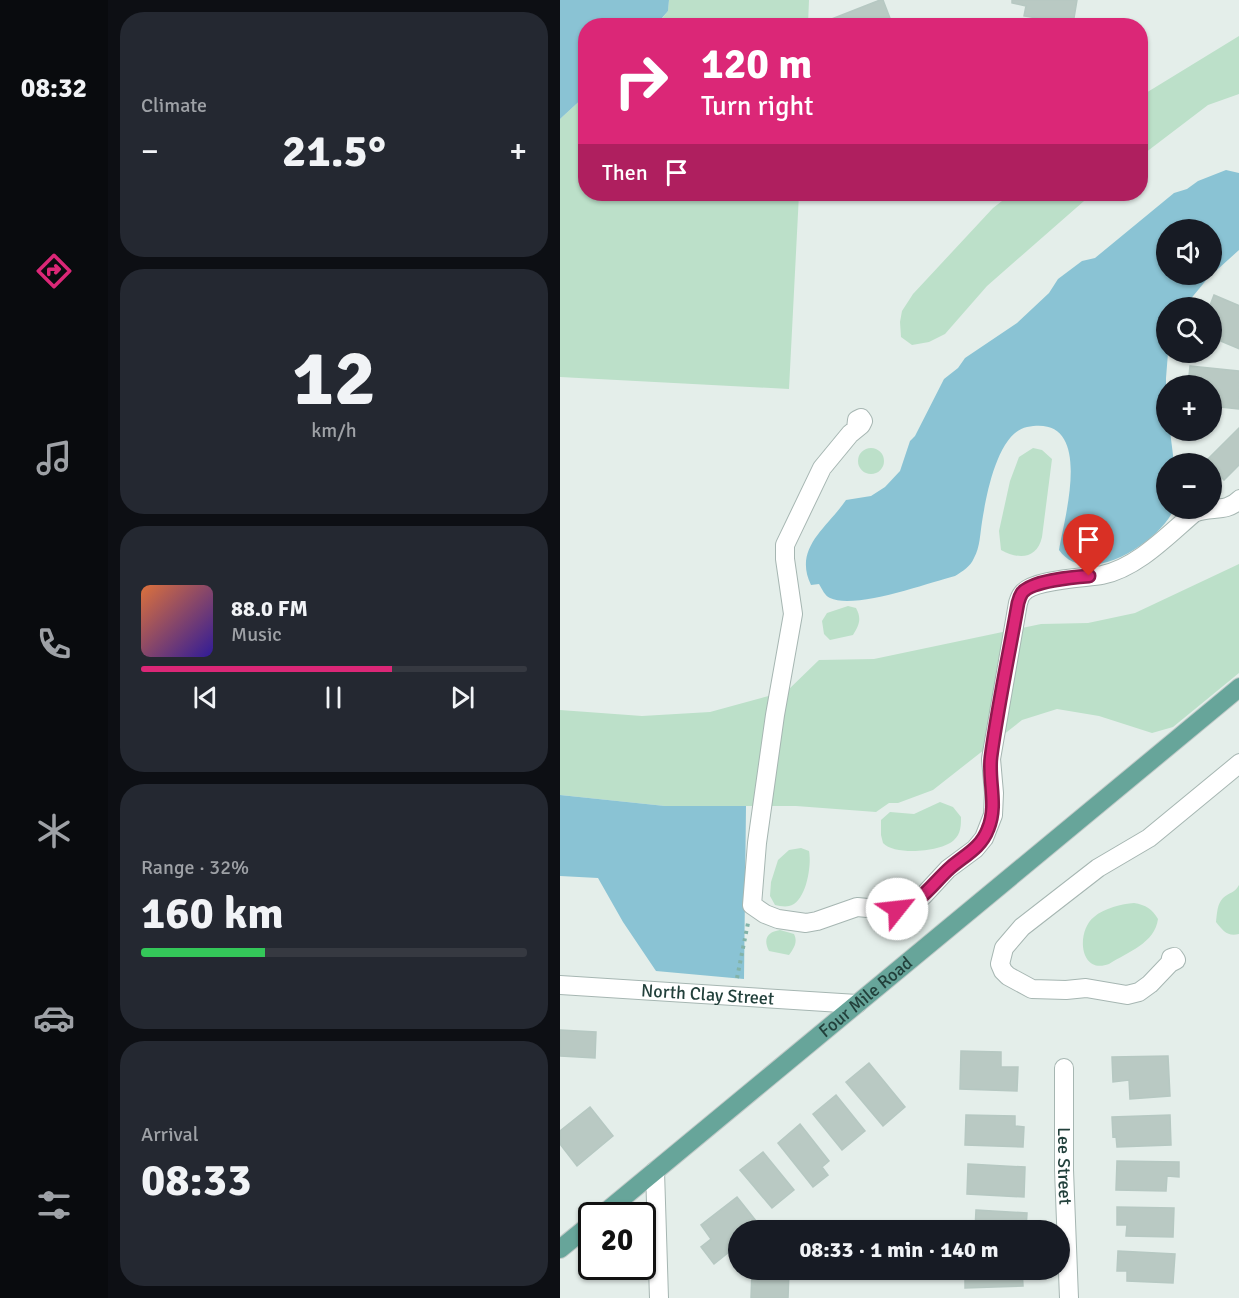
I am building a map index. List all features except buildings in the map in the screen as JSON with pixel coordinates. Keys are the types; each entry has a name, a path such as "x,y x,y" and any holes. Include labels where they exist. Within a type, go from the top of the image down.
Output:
{"main road":[{"name":"Four Mile Road","path":"618,1202 1240,687"},
{"path":"560,1250 578,1235"}],"street":[{"path":"856,429 822,468 785,545 785,559 794,614 775,715 752,905 778,919 806,923 857,907 897,909 906,907 923,896 948,869 975,849 984,838 993,815 991,759 1018,603 1022,593 1029,588 1067,578 1103,575 1115,570 1147,553 1194,513 1202,509 1232,506 1240,499"},
{"path":"1170,963 1150,984 1139,992 1127,995 1086,988 1059,991 1032,989 1008,976 1000,964 1004,948 1022,927 1098,868 1149,838 1240,763"},
{"name":"North Clay Street","path":"560,985 857,1004"},
{"name":"Lee Street","path":"1064,1068 1064,1170 1069,1298"},
{"path":"655,1171 659,1298"}],"path":[{"path":"734,996 752,905"}],"green space":[{"path":"669,0 809,0 808,18 662,18 668,11"},
{"path":"1239,36 1239,94 1208,105 1148,151 1148,92"},
{"path":"578,102 578,201 799,201 789,389 560,377 560,119"},
{"path":"1002,201 1084,201 987,286 945,334 929,342 912,345 901,337 902,311 913,294"},
{"path":"871,448 880,452 884,461 880,470 871,474 862,470 858,461 862,452"},
{"path":"1033,448 1042,450 1052,459 1042,537 1040,544 1032,553 1026,556 1014,555 1001,550 999,531 1010,481 1019,457"},
{"path":"1239,564 1239,673 1173,727 1152,733 1099,716 1057,709 1022,720 933,790 898,803 889,803 876,812 796,806 665,806 560,795 560,710 642,716 710,712 787,691 819,660 874,659 1041,624 1088,623 1135,613"},
{"path":"848,606 856,608 859,615 859,622 853,635 830,640 824,634 822,621 827,613"},
{"path":"940,802 953,807 961,817 961,826 954,840 940,847 918,851 897,850 883,843 881,820 890,812 914,814"},
{"path":"801,848 809,851 810,857 804,891 795,903 787,906 775,905 770,896 771,882 778,860 789,850"},
{"path":"1239,885 1239,934 1232,935 1223,931 1216,922 1217,912 1221,900 1236,890"},
{"path":"1134,903 1148,908 1158,919 1152,934 1140,946 1109,964 1099,966 1091,963 1086,958 1083,941 1088,923 1103,911 1119,905"},
{"path":"780,930 794,934 795,945 789,955 769,951 767,947 766,940 769,934"}],"water":[{"path":"560,0 669,0 668,11 662,18 578,18 578,102 560,119"},
{"path":"1226,170 1239,173 1239,250 1222,265 1222,219 1156,219 1156,285 1202,285 1192,297 1156,297 1156,363 1167,363 1166,375 1156,375 1156,441 1171,441 1173,453 1156,453 1156,519 1168,519 1154,535 1139,547 1104,563 1087,565 1071,561 1059,550 1069,492 1071,470 1069,451 1062,435 1048,427 1027,427 1017,432 1008,441 1001,453 986,497 978,549 968,566 955,576 856,601 830,598 819,584 811,585 806,560 815,539 846,500 871,496 885,487 900,471 910,441 915,436 944,379 958,368 965,358 1017,323 1049,293 1058,279 1082,261 1095,258 1174,193 1187,189 1198,181"},
{"path":"560,795 665,806 746,806 744,979 656,971 623,922 598,878 560,876"}],"route":[{"path":"897,909 906,907 923,896 948,869 975,849 989,827 993,815 994,793 991,759 1018,603 1022,593 1029,588 1067,578 1089,576"}]}
